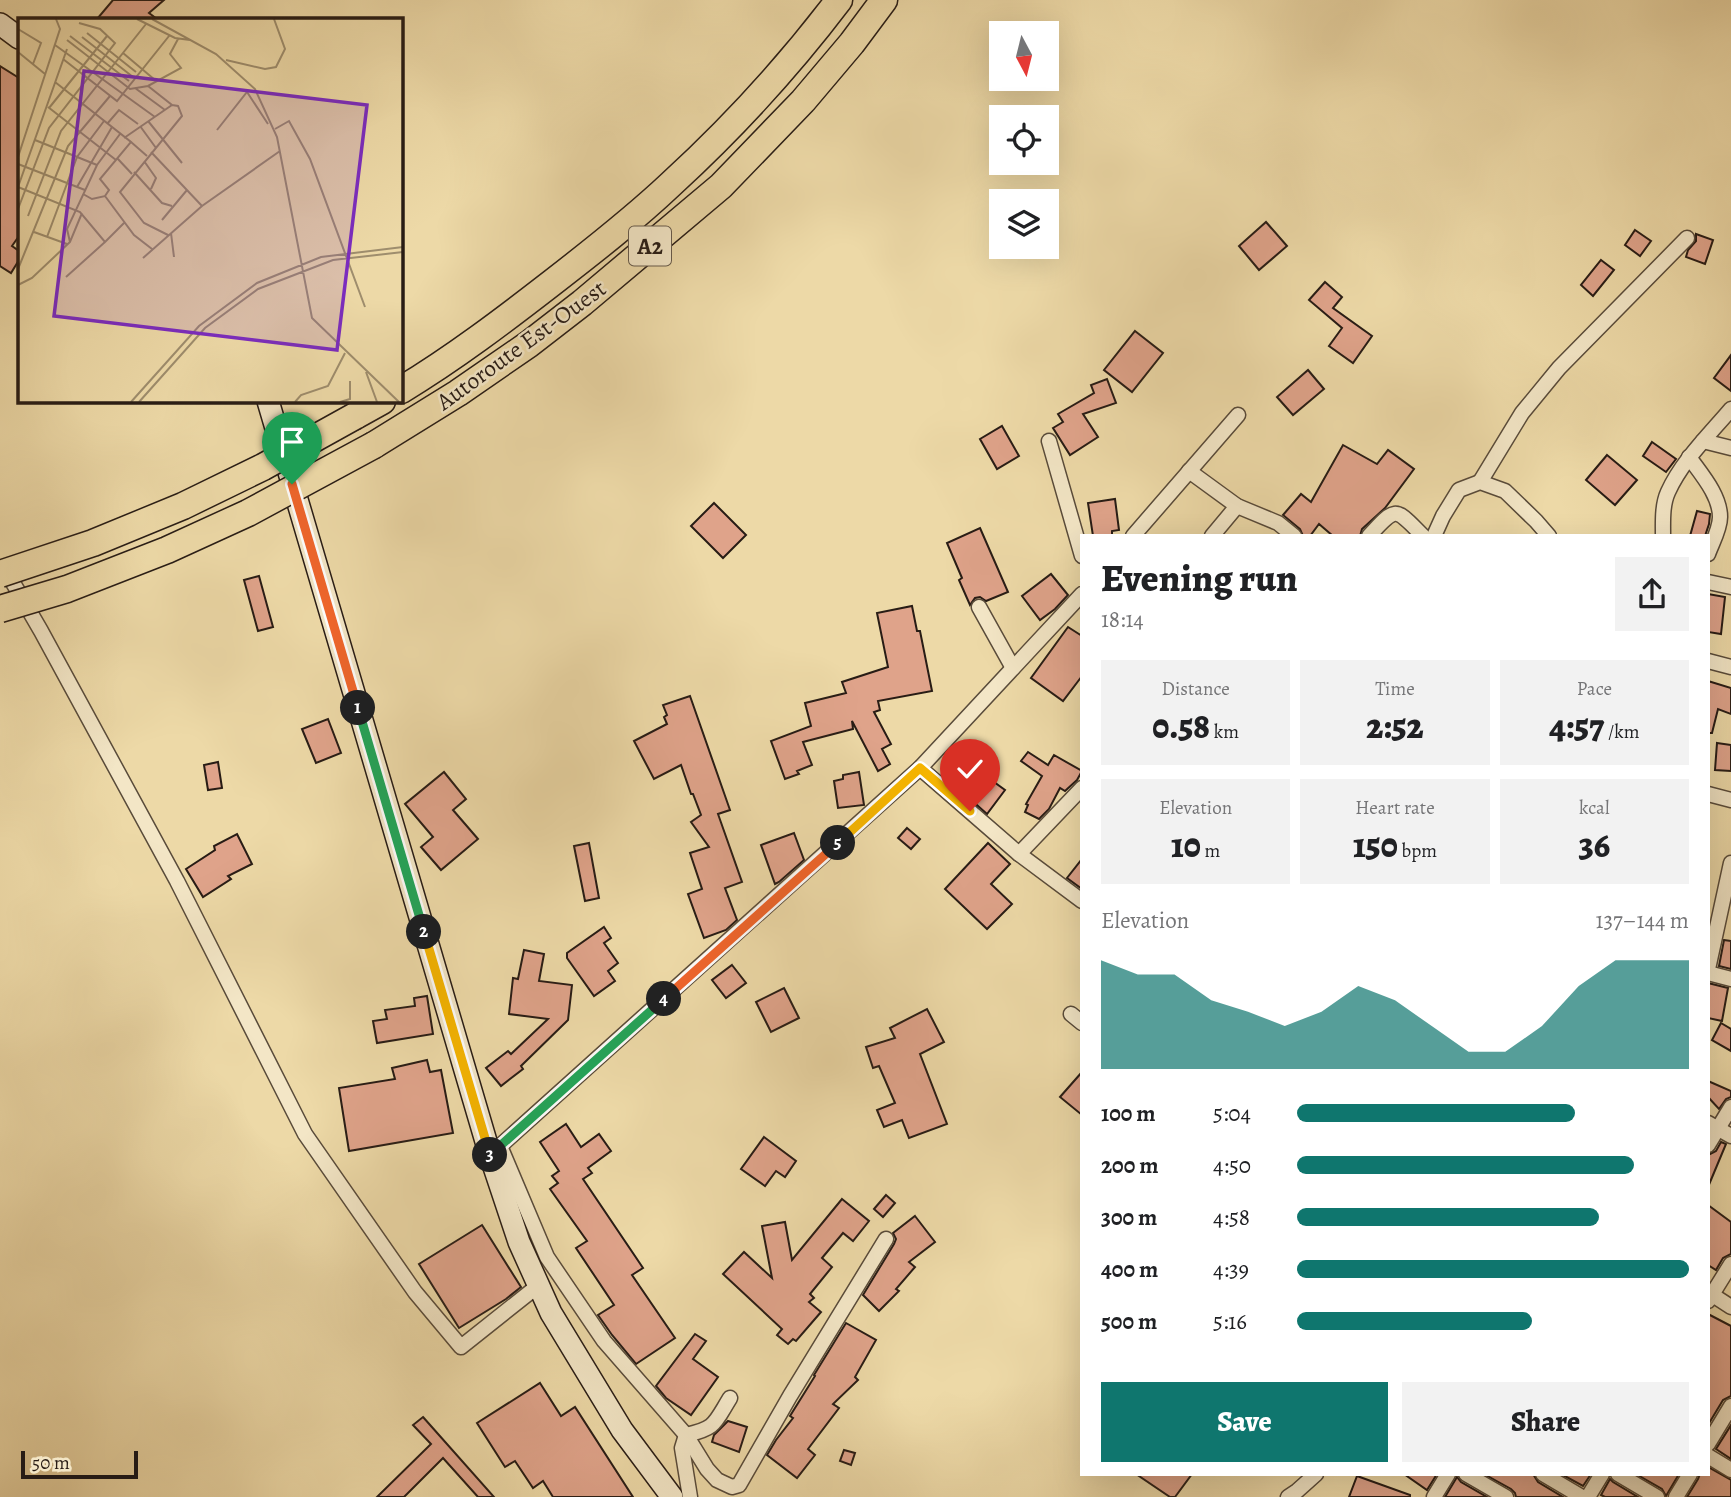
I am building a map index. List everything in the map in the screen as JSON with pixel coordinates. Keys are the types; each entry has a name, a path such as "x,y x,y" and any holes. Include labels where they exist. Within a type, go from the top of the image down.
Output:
{"highway":[{"name":"Autoroute Est-Ouest","path":"402,389 519,309 671,184 746,110 839,0"},
{"name":"Autoroute Est-Ouest","path":"0,609 67,589 167,550 248,513 374,444 458,393 582,303 721,186 803,101 884,0"},
{"path":"0,574 93,543 183,506 263,467 380,402"}],"main road":[{"path":"0,24 18,37"},
{"path":"268,402 495,1151 519,1242 551,1313 622,1430 672,1497"}],"street":[{"path":"1435,534 1459,490 1480,482 1522,413 1559,368 1687,238"},
{"path":"1663,534 1667,494 1689,457 1731,409"},
{"path":"1135,534 1238,415"},
{"path":"1049,441 1080,549"},
{"path":"1703,442 1731,448"},
{"path":"1689,457 1715,497 1720,516 1710,549"},
{"path":"1189,471 1237,506 1278,523 1292,534"},
{"path":"1480,482 1505,491 1547,534"},
{"path":"1214,534 1237,506"},
{"path":"1371,534 1386,517 1394,513 1402,514 1421,534"},
{"path":"0,561 177,881 305,1134 415,1292 461,1347 538,1285"},
{"path":"1710,582 1731,587"},
{"path":"886,1239 739,1485 732,1488 717,1480 707,1469 685,1435 604,1341 547,1257 495,1151 920,768 1080,596"},
{"path":"979,607 1013,668"},
{"path":"1710,661 1731,667"},
{"path":"920,768 1020,854 1080,899"},
{"path":"1020,854 1080,790"},
{"path":"1710,795 1731,800"},
{"path":"1710,962 1731,863"},
{"path":"1710,972 1731,979"},
{"path":"1719,1130 1731,1107"},
{"path":"1710,1295 1731,1264"},
{"path":"1710,1296 1731,1307"},
{"path":"685,1435 712,1427 730,1398"},
{"path":"1710,1441 1731,1406"},
{"path":"685,1435 682,1448 690,1497"},
{"path":"1710,1457 1731,1470"},
{"path":"1297,1495 1314,1476"},
{"path":"1434,1497 1447,1476"},
{"path":"1469,1476 1506,1497"},
{"path":"1547,1476 1585,1497 1601,1476"},
{"path":"1621,1476 1657,1497"},
{"path":"1676,1497 1689,1476"}],"building":[{"path":"113,0 164,0 149,13 156,18 98,18"},
{"path":"0,66 18,77 18,237 12,246 18,250 18,262 11,273 0,266"},
{"path":"1266,222 1287,246 1259,270 1239,246"},
{"path":"1635,230 1651,241 1640,256 1625,245"},
{"path":"1696,234 1713,240 1705,264 1686,257 1696,241"},
{"path":"1601,260 1614,270 1593,296 1581,285"},
{"path":"1325,282 1342,297 1333,308 1372,336 1353,363 1329,346 1342,328 1309,300"},
{"path":"1135,331 1163,353 1132,392 1104,370"},
{"path":"1731,355 1731,391 1714,378"},
{"path":"1308,370 1324,389 1293,415 1277,397"},
{"path":"1107,379 1116,403 1083,414 1098,437 1070,455 1053,428 1063,422 1058,414 1094,393 1091,385"},
{"path":"1002,426 1019,456 997,469 980,439"},
{"path":"1652,442 1676,459 1666,472 1643,456"},
{"path":"1343,445 1377,464 1388,450 1414,469 1385,508 1362,529 1361,534 1331,534 1319,524 1312,534 1302,534 1283,515 1301,494 1311,502"},
{"path":"1607,455 1637,480 1615,505 1586,480"},
{"path":"1115,499 1119,530 1112,531 1112,534 1093,534 1088,503"},
{"path":"714,503 746,535 723,558 691,526"},
{"path":"1697,511 1710,514 1706,534 1691,534"},
{"path":"980,528 1008,592 986,601 980,597 975,598 970,605 947,543"},
{"path":"1051,574 1068,595 1040,620 1022,596"},
{"path":"259,576 273,627 258,631 244,580"},
{"path":"1710,594 1725,597 1721,634 1710,632"},
{"path":"912,606 932,691 878,701 880,710 874,712 891,744 882,749 890,764 878,771 852,721 853,729 803,742 812,765 785,779 771,741 811,726 805,703 846,693 842,682 888,667 877,613"},
{"path":"1068,627 1080,635 1080,679 1063,701 1031,678"},
{"path":"1710,682 1731,688 1731,714 1718,709 1712,733"},
{"path":"690,696 730,810 718,814 742,882 725,888 737,920 726,930 704,938 688,894 702,889 690,853 709,847 691,822 701,815 681,765 654,779 634,741 667,724 663,705"},
{"path":"328,719 341,753 316,763 302,729"},
{"path":"1717,743 1731,745 1731,771 1715,770"},
{"path":"1028,752 1048,765 1054,755 1080,770 1077,780 1065,791 1060,788 1049,809 1039,819 1025,812 1028,805 1026,804 1042,776 1021,761"},
{"path":"218,762 222,788 208,790 204,765"},
{"path":"976,769 1005,790 987,814 960,790"},
{"path":"444,772 466,799 453,810 478,839 441,870 421,847 433,837 405,804"},
{"path":"859,772 864,805 838,808 834,781 843,779 843,775"},
{"path":"907,828 920,839 911,849 898,838"},
{"path":"794,833 804,860 775,884 761,845"},
{"path":"237,834 252,864 228,876 231,879 203,897 186,869 215,850 214,846"},
{"path":"589,843 599,898 585,901 574,846"},
{"path":"988,843 1010,864 991,884 1012,904 987,929 945,889"},
{"path":"1080,862 1080,888 1067,878"},
{"path":"604,927 611,938 604,943 618,963 608,971 615,981 594,996 567,958 567,953"},
{"path":"1724,940 1731,941 1731,969 1719,966"},
{"path":"524,950 544,954 539,981 572,985 568,1020 521,1066 523,1069 501,1086 486,1068 508,1051 511,1054 548,1019 509,1014 513,978 518,979"},
{"path":"732,965 746,983 726,998 712,980"},
{"path":"1710,984 1728,988 1722,1021 1710,1018"},
{"path":"784,988 799,1018 771,1032 756,1002"},
{"path":"427,996 433,1034 377,1043 373,1021 387,1019 385,1010 415,1006 414,998"},
{"path":"927,1009 944,1042 920,1054 947,1124 909,1138 902,1120 884,1127 877,1110 895,1103 879,1066 873,1068 866,1047 895,1038 890,1028"},
{"path":"1721,1023 1731,1029 1731,1051 1712,1040"},
{"path":"427,1060 430,1072 441,1070 453,1133 349,1151 339,1088 395,1079 392,1068"},
{"path":"1080,1074 1080,1113 1060,1097"},
{"path":"1710,1082 1731,1091 1731,1097 1726,1099 1719,1109 1710,1099"},
{"path":"566,1124 581,1147 599,1134 611,1151 588,1168 592,1173 583,1179 643,1268 632,1275 675,1338 636,1364 598,1315 614,1305 576,1248 587,1241 550,1189 558,1183 552,1176 559,1171 540,1142"},
{"path":"764,1137 796,1161 785,1177 776,1171 765,1186 741,1169"},
{"path":"1721,1142 1726,1144 1710,1182 1710,1154 1716,1151"},
{"path":"886,1195 895,1203 883,1217 874,1209"},
{"path":"842,1199 869,1221 853,1241 843,1233 822,1258 832,1267 810,1294 814,1298 809,1302 821,1312 796,1341 793,1339 788,1344 777,1335 782,1329 723,1274 744,1252 772,1278 762,1226 785,1222 792,1260"},
{"path":"1710,1206 1731,1222 1731,1254 1723,1258 1716,1270 1710,1266"},
{"path":"915,1216 935,1242 909,1262 915,1267 896,1289 899,1291 879,1311 863,1295 894,1244 896,1239 893,1233"},
{"path":"482,1225 521,1287 459,1328 419,1264"},
{"path":"1710,1315 1731,1326 1731,1396 1723,1400 1710,1422"},
{"path":"846,1323 876,1340 855,1377 858,1380 833,1404 839,1408 808,1449 815,1455 797,1478 767,1455 793,1418 790,1416"},
{"path":"695,1334 706,1341 693,1359 718,1377 691,1415 666,1398 656,1386"},
{"path":"540,1383 561,1416 575,1407 633,1497 553,1497 543,1481 533,1488 515,1461 505,1467 477,1423"},
{"path":"423,1417 494,1497 478,1497 443,1458 404,1497 377,1497 431,1444 413,1425"},
{"path":"728,1421 747,1427 739,1452 712,1442 714,1435"},
{"path":"1731,1425 1731,1459 1716,1449"},
{"path":"844,1450 855,1453 851,1465 840,1461"},
{"path":"1710,1468 1731,1480 1731,1497 1687,1497 1699,1476 1710,1476"},
{"path":"1139,1476 1191,1476 1175,1497 1170,1497"},
{"path":"1357,1476 1410,1495 1410,1497 1349,1497"},
{"path":"1407,1476 1436,1476 1427,1490"},
{"path":"1488,1476 1534,1476 1538,1482 1563,1497 1516,1497 1511,1489"},
{"path":"1565,1476 1590,1476 1583,1486"},
{"path":"1639,1476 1678,1476 1666,1496 1662,1489"},
{"path":"1457,1477 1461,1482 1487,1497 1445,1497"},
{"path":"1610,1479 1613,1482 1638,1497 1601,1495"}],"route":[{"path":"292,484 490,1155 920,768 970,811"}]}
